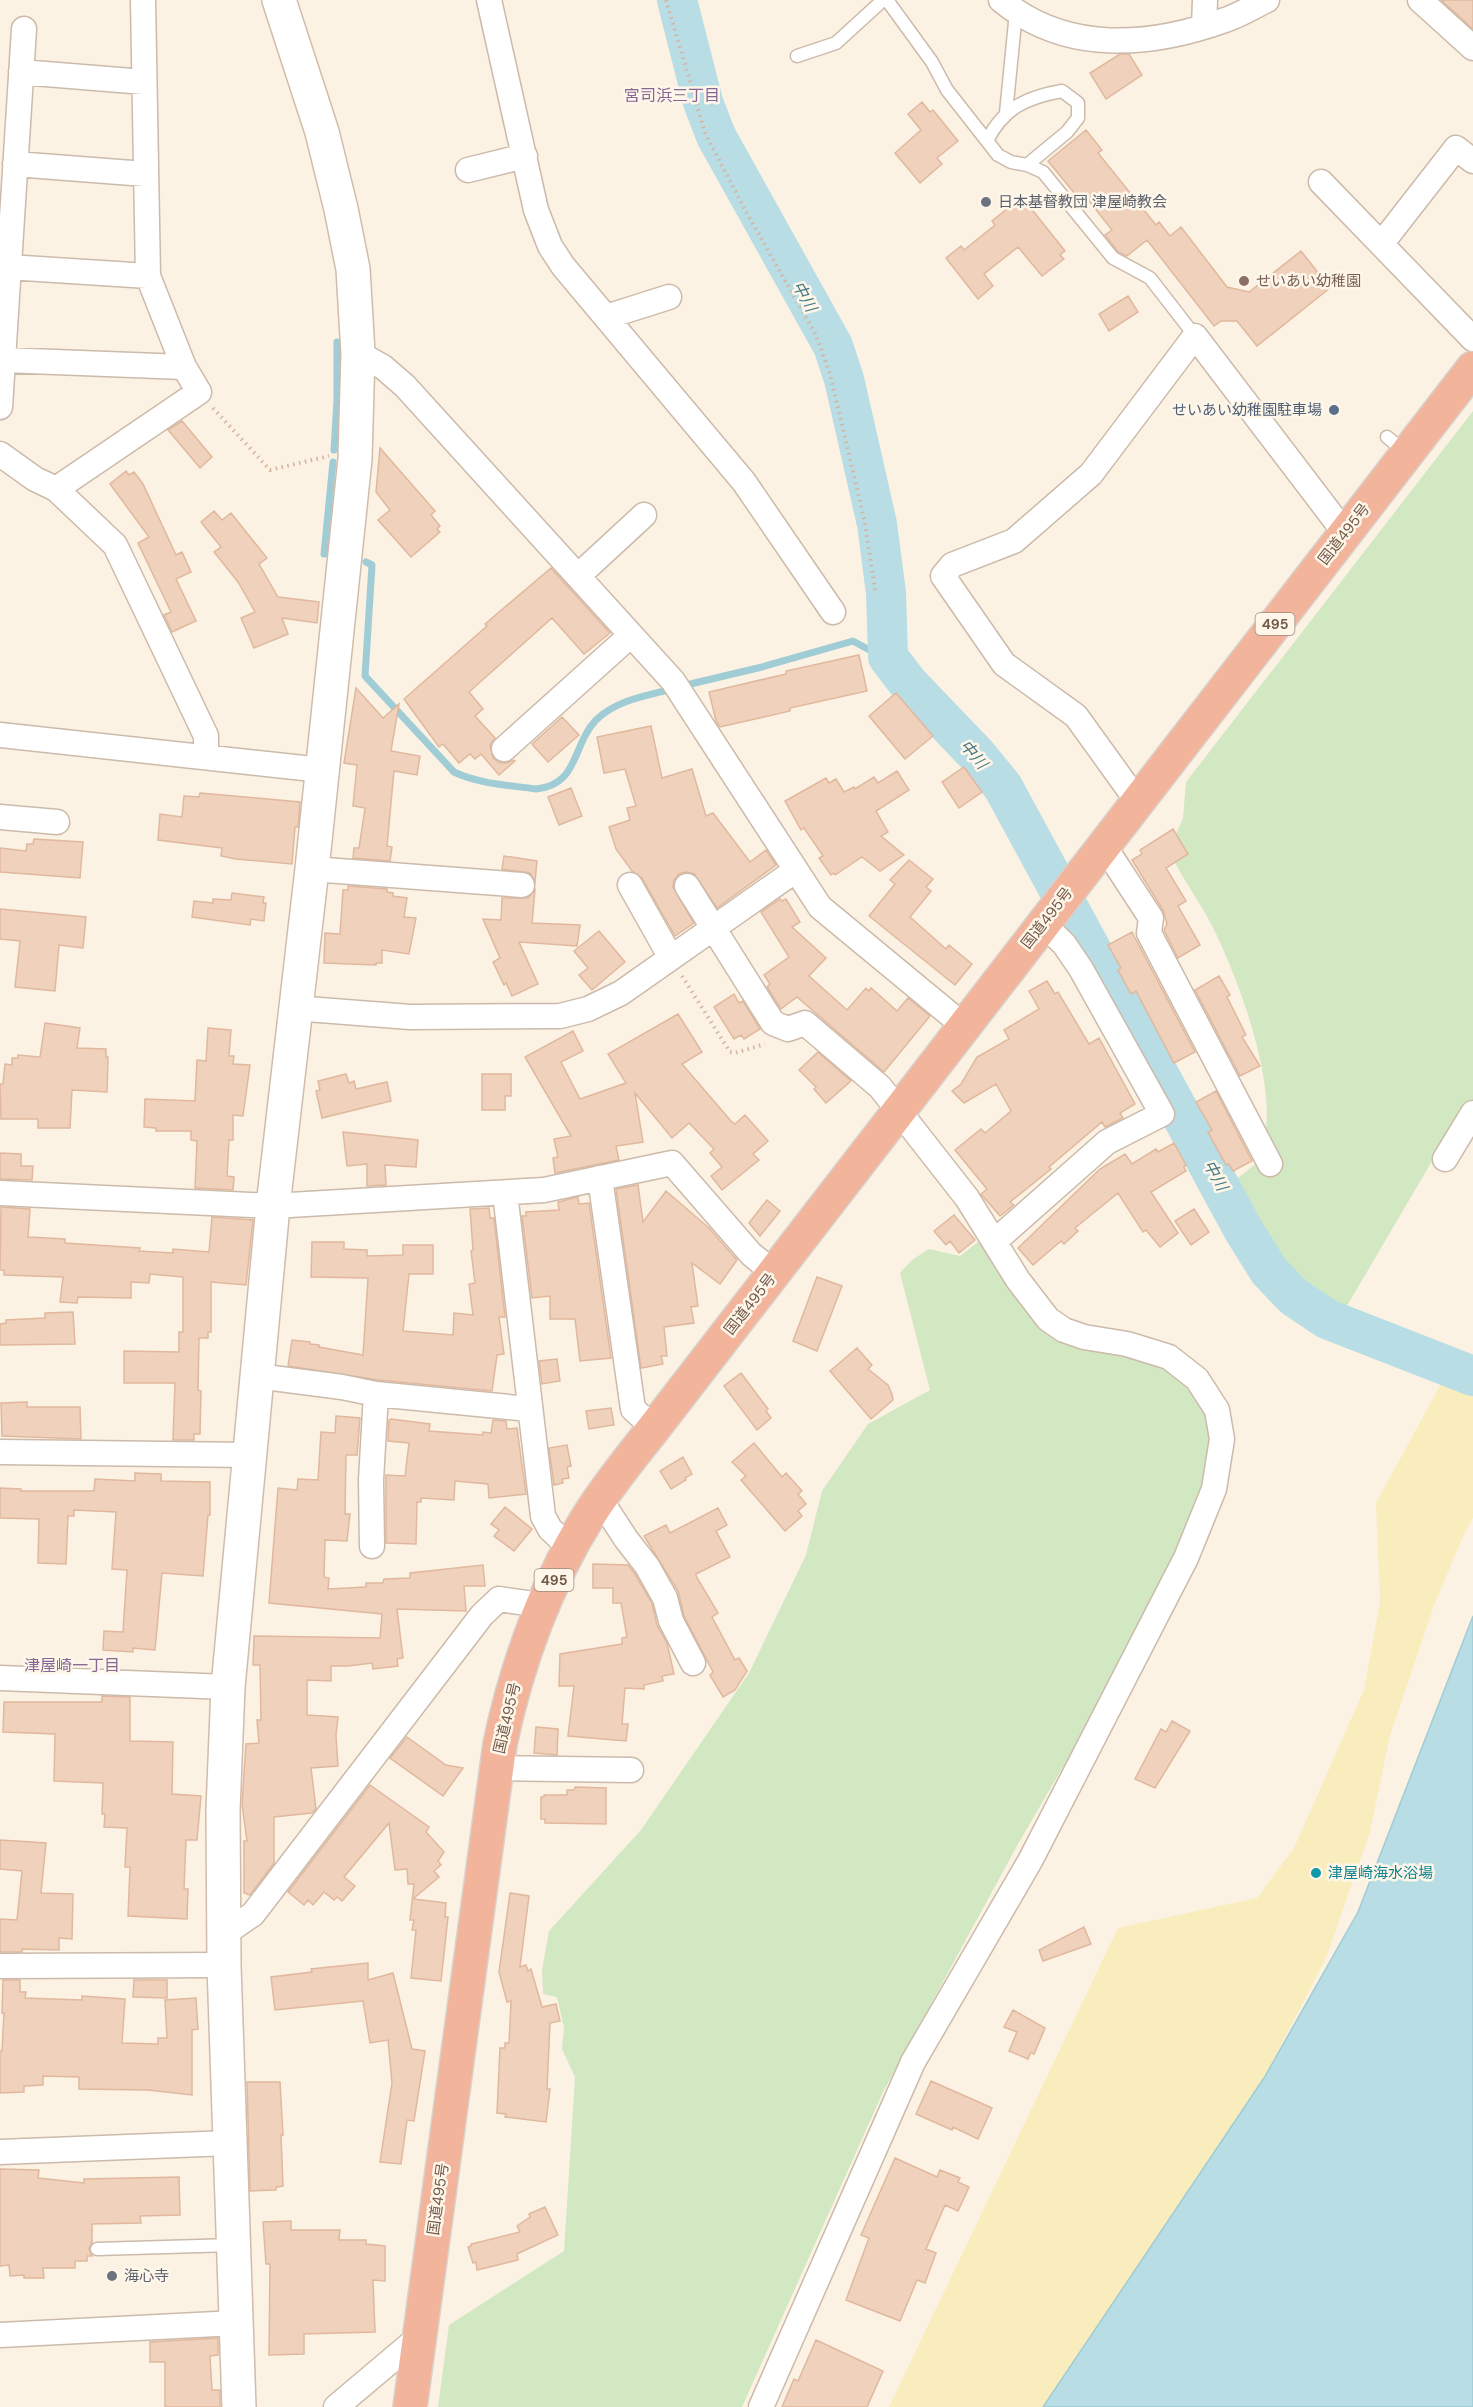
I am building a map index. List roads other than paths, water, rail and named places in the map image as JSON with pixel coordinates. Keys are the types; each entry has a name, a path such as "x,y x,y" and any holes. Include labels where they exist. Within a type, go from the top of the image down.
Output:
{"highway":[{"name":"国道495号","path":"410,2407 496,1768 508,1707 541,1605 570,1548 600,1499 654,1428 897,1110 1345,533 1397,445 1473,368"}],"street":[{"path":"56,489 198,392 184,367 148,276 143,0"},
{"path":"239,2407 224,1949 224,1810 228,1687 273,1206 294,1008 312,869 355,459 358,353 353,269 341,209 322,132 279,0"},
{"path":"489,0 536,210 550,246 563,266 744,482 833,612"},
{"path":"1204,26 1205,0"},
{"path":"1009,6 1040,25 1072,37 1134,39 1181,33 1227,20 1267,0"},
{"path":"1420,0 1473,48"},
{"path":"0,406 24,30"},
{"path":"21,72 144,82"},
{"path":"1382,243 1456,148 1473,161"},
{"path":"468,170 525,156"},
{"path":"15,164 145,174"},
{"path":"1321,182 1473,339"},
{"path":"8,267 148,276"},
{"path":"606,317 669,297"},
{"path":"1137,802 1076,716 1004,664 943,576 952,565 1014,541 1091,474 1194,336 1345,533"},
{"path":"358,353 383,367 405,386 676,685 820,907 964,1026"},
{"path":"3,360 184,367"},
{"path":"0,454 35,479 56,489 115,545 206,736 206,757"},
{"path":"578,576 644,514"},
{"path":"504,749 631,635"},
{"path":"0,735 322,770"},
{"path":"0,817 57,822"},
{"path":"1104,846 1151,918 1149,933 1270,1164"},
{"path":"312,869 522,885"},
{"path":"294,1008 410,1017 561,1016 588,1009 621,993 796,870"},
{"path":"630,885 671,958"},
{"path":"687,886 773,1023 788,1029 805,1023 880,1087 967,1198 1018,1280 1048,1319 1064,1330 1084,1337 1126,1344 1169,1357 1197,1379 1217,1410 1222,1439 1214,1489 1186,1558 1030,1861 913,2062 761,2407"},
{"path":"995,1241 1107,1142 1162,1114 1082,969 1064,944 1050,915"},
{"path":"1445,1159 1473,1113"},
{"path":"0,1193 273,1206 544,1190 672,1163 751,1254 774,1272"},
{"path":"600,1178 633,1409 654,1428"},
{"path":"506,1193 543,1516 550,1529 570,1548"},
{"path":"257,1376 342,1387 376,1394 529,1409"},
{"path":"372,1546 371,1480 376,1394"},
{"path":"0,1452 249,1455"},
{"path":"600,1499 647,1566 665,1598 671,1621 693,1664"},
{"path":"0,1966 224,1949 482,1615 499,1599 541,1605"},
{"path":"0,1678 228,1687"},
{"path":"496,1768 631,1770"},
{"path":"0,2152 229,2143"},
{"path":"0,2335 236,2323"},
{"path":"336,2407 419,2337"}],"lane":[{"path":"797,56 836,43 885,0 932,62 947,90 998,155 1011,162 1027,165 1043,172 1113,258 1150,278 1194,336"},
{"path":"1006,113 1009,6"},
{"path":"987,141 1006,113 1037,95 1062,91 1078,103 1078,117 1067,132 1027,165"},
{"path":"97,2249 233,2245"}],"water":[{"path":"1473,1616 1473,2407 1043,2407 1264,2078 1358,1912"}],"waterway":[{"name":"中川","path":"677,0 703,102 716,136 833,346 844,379 877,524 886,593 888,657 908,683 977,755 1003,787 1244,1231 1269,1271 1294,1297 1327,1319 1473,1376"},
{"path":"334,450 337,342"},
{"path":"324,554 333,462"},
{"path":"366,562 372,565 365,676 454,772 494,783 536,789 550,786 568,772 588,730 604,713 622,703 672,689"},
{"path":"682,686 762,667 853,641 884,658 888,657"}],"place":[{"name":"日本基督教団 津屋崎教会","path":"986,202"},
{"name":"せいあい幼稚園","path":"1244,281"},
{"name":"せいあい幼稚園駐車場","path":"1334,410"},
{"name":"津屋崎海水浴場","path":"1316,1873"},
{"name":"海心寺","path":"112,2276"}],"district":[{"name":"宮司浜三丁目","path":"672,95"},
{"name":"津屋崎一丁目","path":"72,1665"}]}
